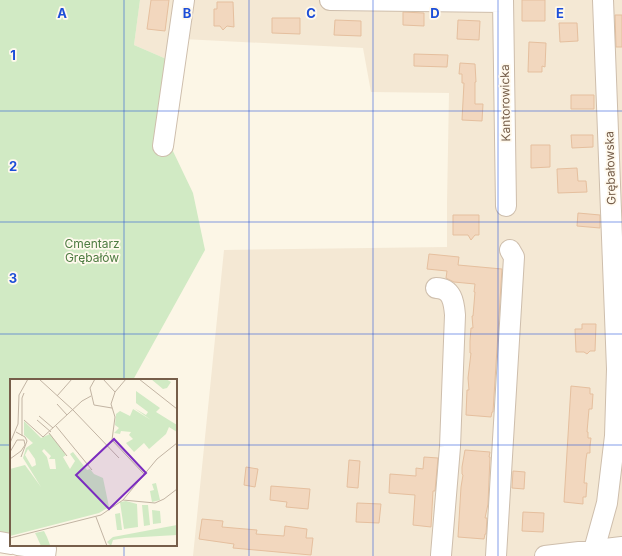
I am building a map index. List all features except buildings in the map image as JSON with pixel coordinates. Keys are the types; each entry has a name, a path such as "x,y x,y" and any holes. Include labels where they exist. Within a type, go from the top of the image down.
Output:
{"street":[{"path":"163,146 184,0"},
{"path":"330,0 503,1"},
{"name":"Grębałowska","path":"594,550 607,503 615,436 617,369 603,0"},
{"name":"Kantorowicka","path":"503,1 506,206"},
{"path":"496,556 514,257 510,250"},
{"path":"436,288 450,294 454,301 455,315 450,447 442,555"},
{"path":"0,542 10,544"},
{"path":"25,546 46,549 45,556"},
{"path":"545,556 622,547"}],"shaded area":[{"path":"140,0 622,0 622,556 193,556 224,250 447,247 449,93 371,92 363,48 183,39 171,61 134,45"}],"green space":[{"name":"Cmentarz Grębałów","path":"0,0 140,0 134,45 171,61 171,147 193,193 205,250 134,379 10,379 10,539 0,537"}]}
